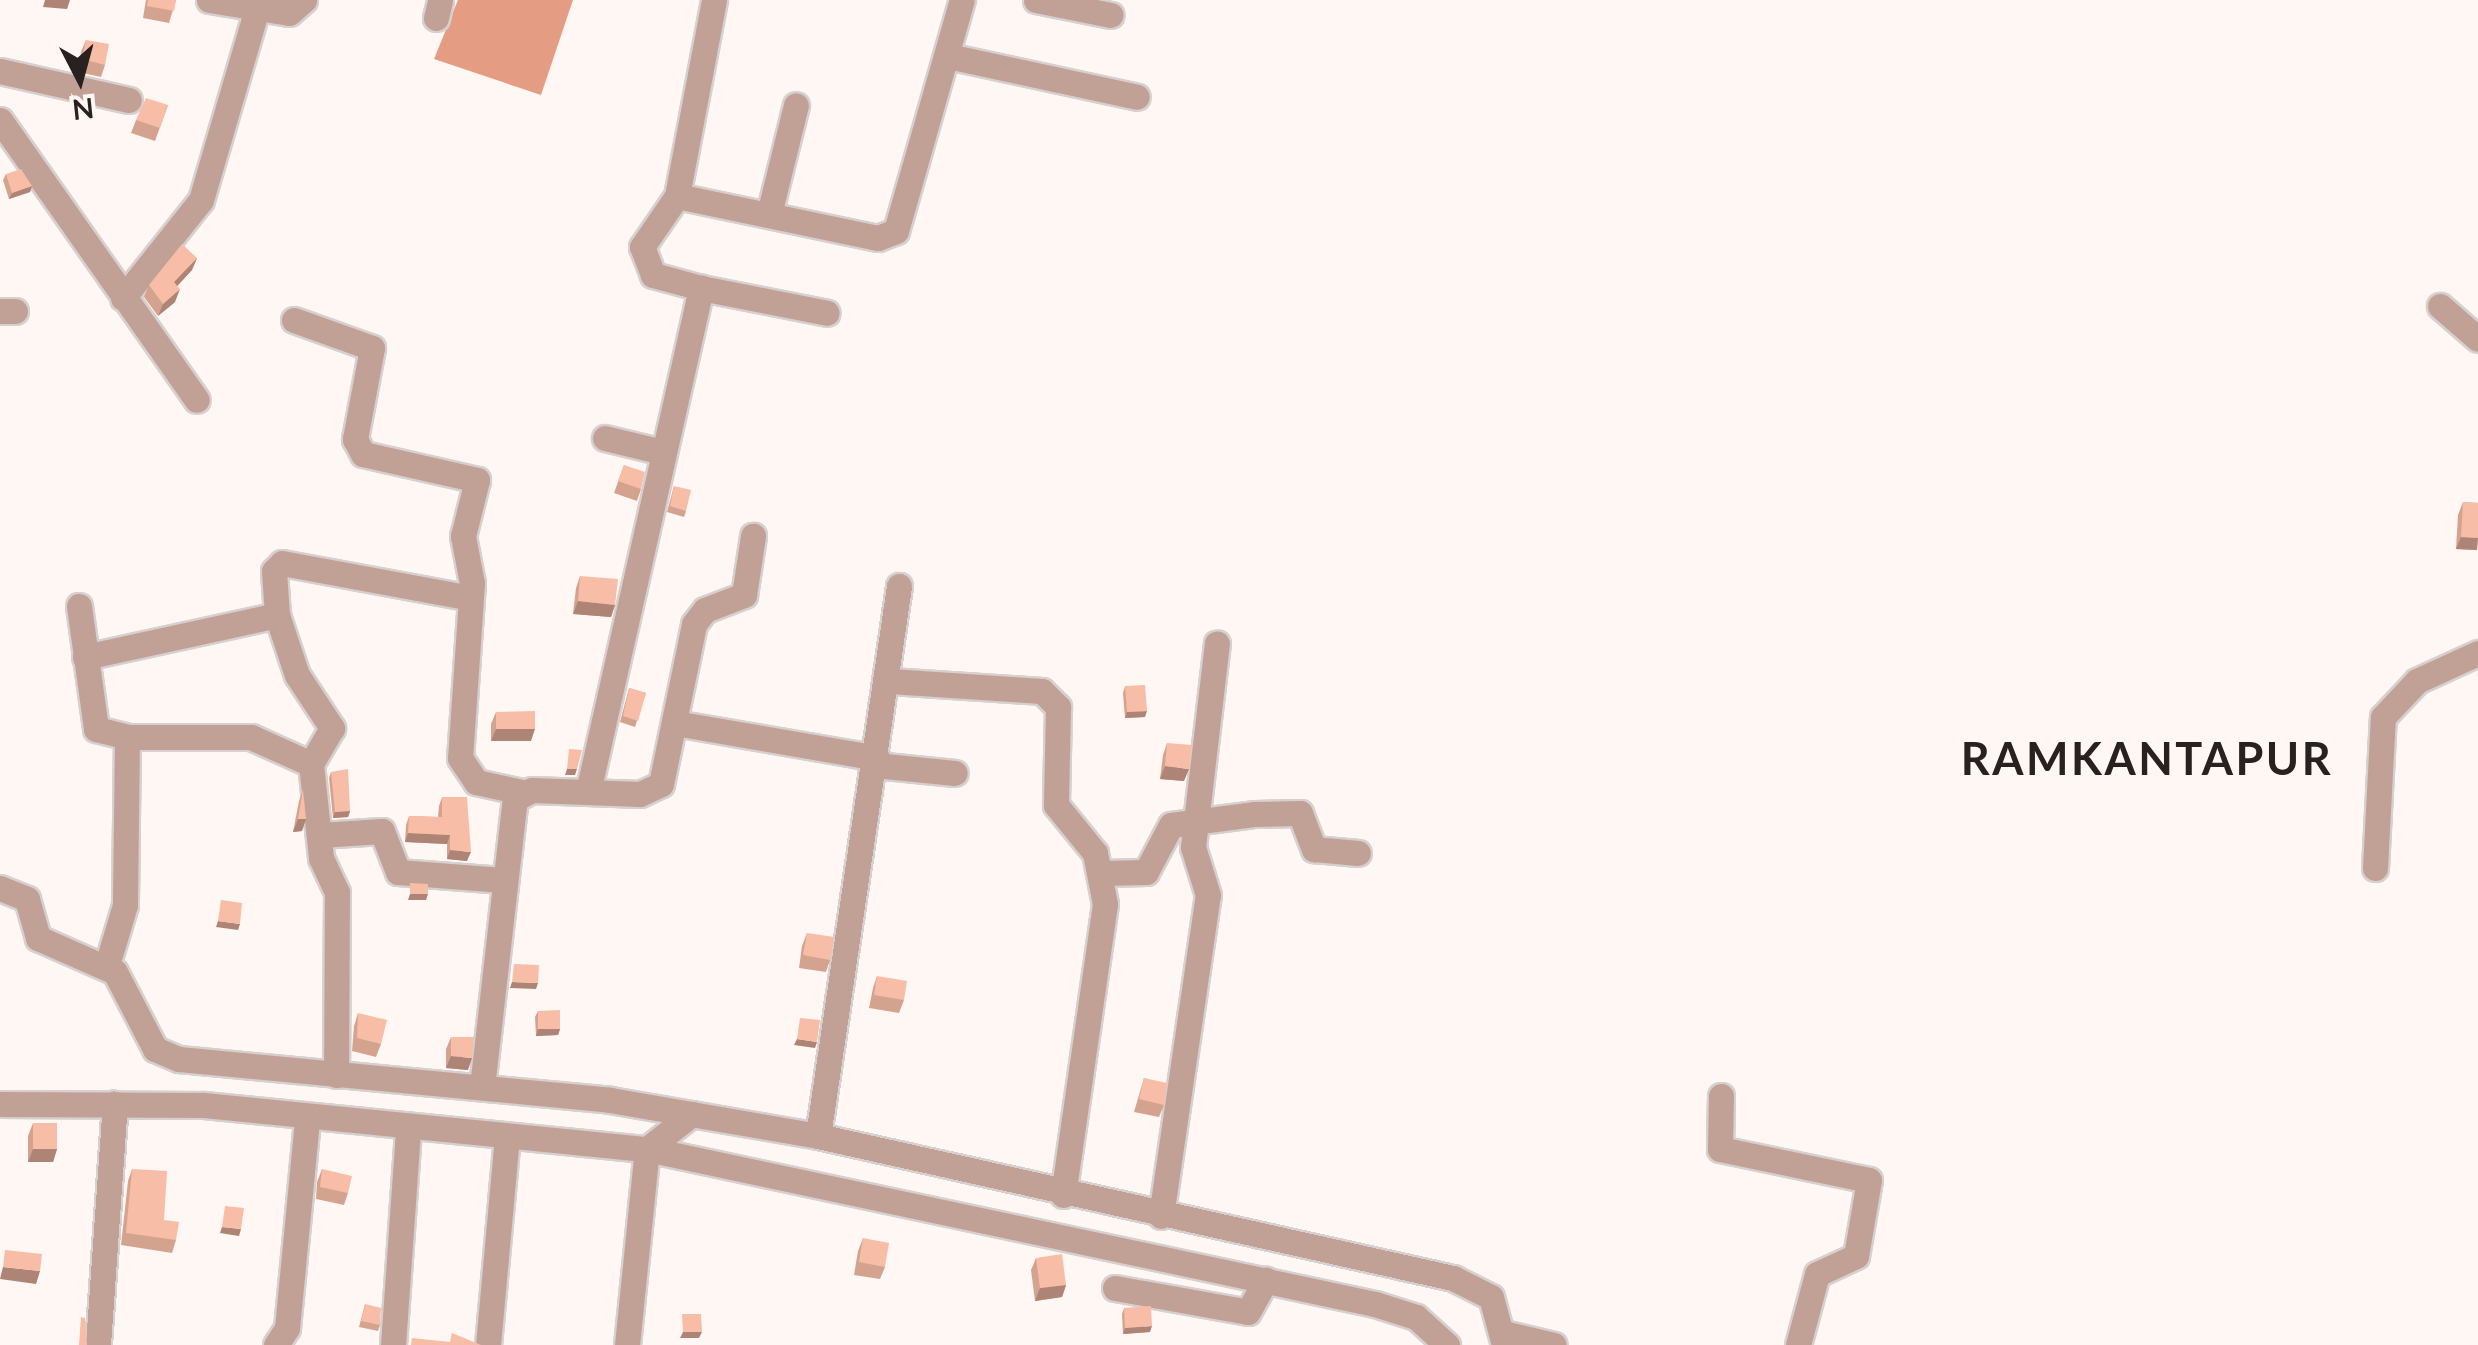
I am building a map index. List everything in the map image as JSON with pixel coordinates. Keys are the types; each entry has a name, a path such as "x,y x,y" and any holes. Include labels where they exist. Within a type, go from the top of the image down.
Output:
{"street":[{"path":"208,0 289,13 304,0"},
{"path":"714,0 677,196 648,228 642,262 701,288 827,312"},
{"path":"677,196 878,238 896,231 962,0"},
{"path":"1036,0 1111,15"},
{"path":"124,298 194,217 256,8"},
{"path":"948,56 1137,97"},
{"path":"0,71 129,100"},
{"path":"769,214 796,106"},
{"path":"0,120 197,400"},
{"path":"588,792 701,288"},
{"path":"2440,306 2478,339"},
{"path":"294,320 372,348 355,439 363,454 477,480 463,536 470,598 460,758 476,782 522,792 640,794 661,784 694,624 705,610 744,595 754,536"},
{"path":"606,438 664,452"},
{"path":"336,1074 336,892 320,835 311,764 332,728 297,674 277,615 274,571 282,564 470,598"},
{"path":"818,1136 890,681 900,586"},
{"path":"79,606 96,729 127,737 251,737 311,764"},
{"path":"84,657 277,615"},
{"path":"1161,1216 1208,895 1194,857 1218,643"},
{"path":"2375,868 2384,717 2417,681 2478,653"},
{"path":"890,681 1051,695 1060,720 1056,805 1102,872 1062,1195"},
{"path":"676,723 955,774"},
{"path":"107,965 126,905 127,737"},
{"path":"482,1087 503,880 522,792"},
{"path":"1102,872 1146,872 1166,828 1300,813 1314,849 1358,854"},
{"path":"320,835 382,831 398,872 503,880"},
{"path":"0,888 27,899 38,938 107,965 164,1055 482,1087 692,1114 818,1136 1062,1195 1454,1278 1491,1297 1504,1339 1554,1345"},
{"path":"1721,1096 1720,1149 1869,1180 1856,1256 1817,1274 1798,1345"},
{"path":"0,1104 114,1104 647,1149 1266,1280 1416,1317 1447,1345"},
{"path":"98,1345 114,1104"},
{"path":"627,1345 647,1149 692,1114"},
{"path":"276,1345 287,1328 307,1120"},
{"path":"393,1345 408,1130"},
{"path":"488,1345 507,1138"},
{"path":"816,1184 853,1145"},
{"path":"1115,1288 1248,1312 1266,1280"}],"shaded area":[{"path":"458,0 573,0 541,95 434,59"}],"building":[{"path":"148,0 176,0 174,11 147,6"},
{"path":"86,40 109,44 105,65 82,59"},
{"path":"146,98 168,105 160,128 136,120"},
{"path":"21,169 32,186 12,193 6,174"},
{"path":"182,244 197,258 174,282 180,289 163,304 149,285"},
{"path":"624,465 645,472 641,489 618,481"},
{"path":"674,486 691,490 686,511 670,506"},
{"path":"2463,502 2478,503 2478,538 2461,537"},
{"path":"580,576 618,579 615,605 578,601"},
{"path":"1145,685 1147,711 1127,712 1125,686"},
{"path":"629,688 646,693 638,721 623,716"},
{"path":"535,711 535,729 496,729 496,712"},
{"path":"1167,743 1192,745 1189,769 1165,766"},
{"path":"569,749 582,750 577,769 567,769"},
{"path":"348,769 350,811 335,812 331,772"},
{"path":"303,789 306,819 298,819"},
{"path":"442,797 467,797 471,852 450,850 450,835 408,833 409,816 442,817"},
{"path":"410,883 428,884 428,894 410,894"},
{"path":"221,900 242,903 240,924 218,921"},
{"path":"807,933 834,937 830,960 803,955"},
{"path":"514,964 539,965 538,983 512,982"},
{"path":"877,976 907,981 904,1000 874,995"},
{"path":"560,1010 560,1029 538,1029 538,1011"},
{"path":"358,1013 387,1020 381,1044 357,1038"},
{"path":"800,1018 820,1020 817,1042 797,1039"},
{"path":"451,1037 474,1037 472,1058 451,1056"},
{"path":"1144,1078 1167,1083 1164,1105 1139,1099"},
{"path":"33,1123 57,1123 57,1149 33,1149"},
{"path":"132,1169 167,1171 164,1220 179,1222 176,1240 126,1233"},
{"path":"322,1169 352,1176 348,1193 320,1187"},
{"path":"225,1206 244,1208 241,1229 222,1227"},
{"path":"863,1238 889,1243 885,1267 859,1262"},
{"path":"5,1250 42,1254 40,1271 3,1267"},
{"path":"1062,1254 1066,1285 1040,1288 1036,1258"},
{"path":"365,1304 381,1308 380,1325 361,1321"},
{"path":"1151,1306 1152,1326 1125,1328 1124,1308"},
{"path":"682,1314 701,1314 702,1332 683,1332"},
{"path":"81,1317 85,1318 87,1345 79,1345"},
{"path":"452,1333 481,1345 411,1345 412,1338 450,1342"}],"district":[{"name":"RAMKANTAPUR","path":"2147,759"}]}
